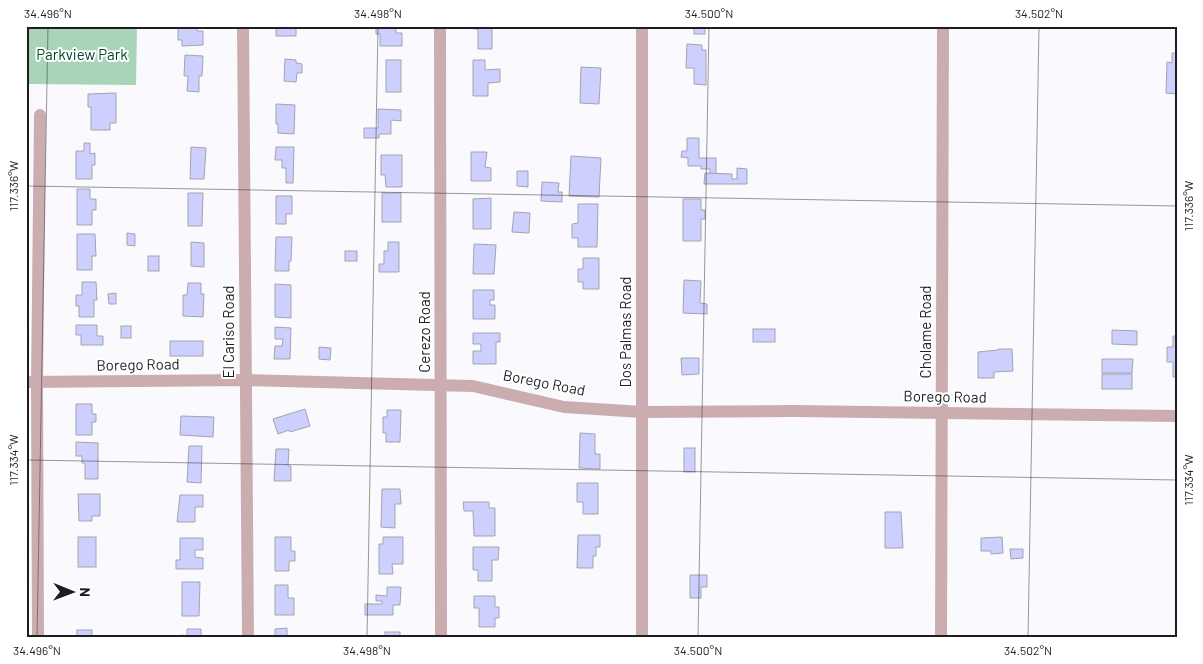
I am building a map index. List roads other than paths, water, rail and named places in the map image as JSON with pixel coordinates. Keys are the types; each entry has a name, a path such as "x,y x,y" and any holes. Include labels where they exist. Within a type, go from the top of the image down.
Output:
{"street":[{"name":"El Cariso Road","path":"243,26 248,638"},
{"name":"Cerezo Road","path":"440,26 441,638"},
{"name":"Dos Palmas Road","path":"642,26 642,638"},
{"name":"Cholame Road","path":"941,638 943,26"},
{"path":"38,638 32,382 40,115"},
{"name":"Borego Road","path":"32,382 246,380 441,384 473,386 564,406 642,412 794,411 1177,416"}],"park label":[{"name":"Parkview Park","path":"82,55"}]}
